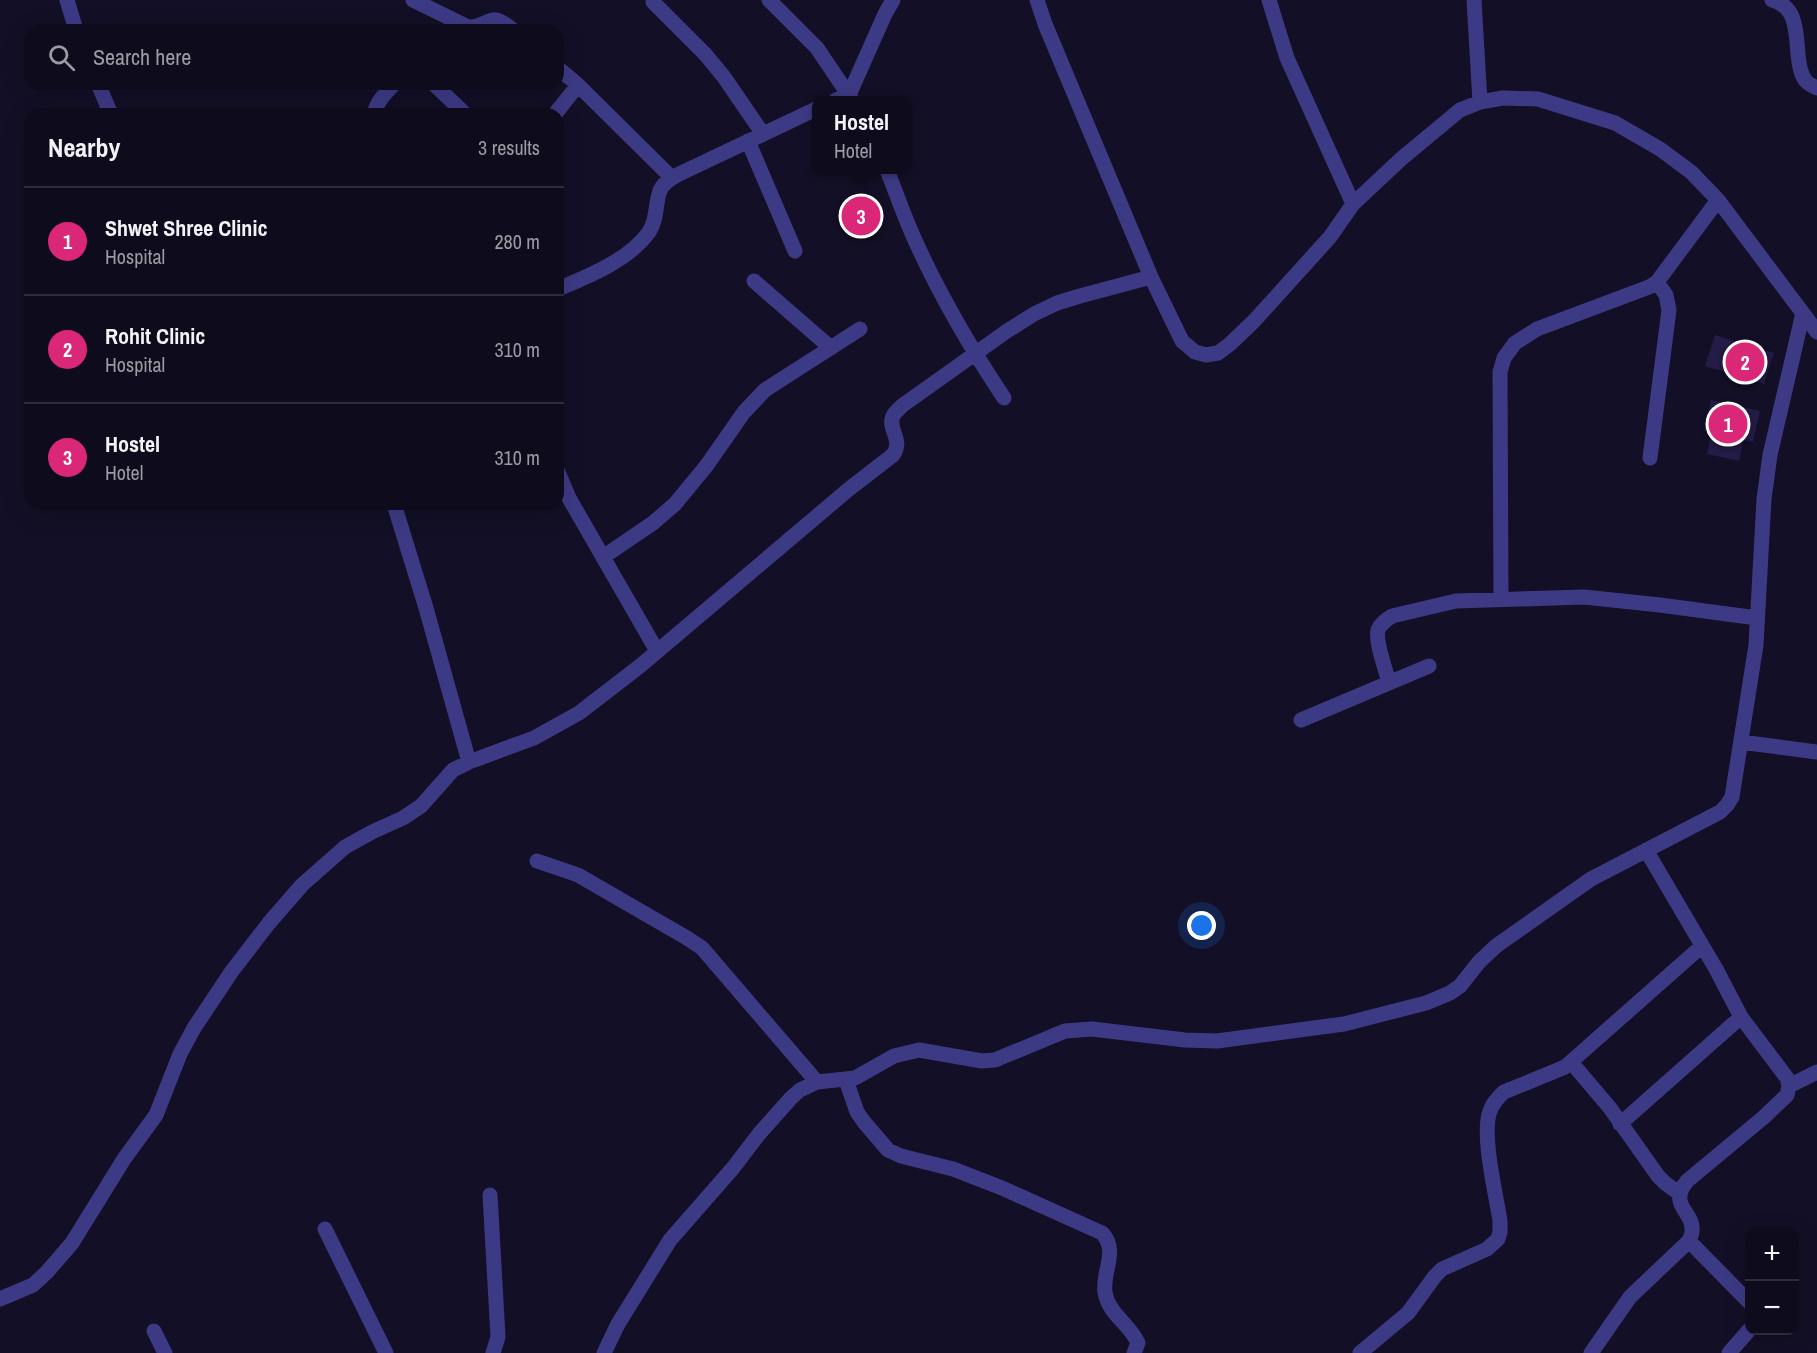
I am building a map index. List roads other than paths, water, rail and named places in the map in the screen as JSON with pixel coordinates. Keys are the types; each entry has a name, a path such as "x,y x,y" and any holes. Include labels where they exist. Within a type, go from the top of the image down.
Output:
{"street":[{"path":"67,0 74,24"},
{"path":"413,0 462,24"},
{"path":"769,0 817,48 844,96"},
{"path":"846,96 893,0"},
{"path":"1037,0 1151,278 1182,342 1195,352 1206,355 1218,352 1230,344 1330,237 1353,204 1401,159 1460,110 1480,102 1503,98 1538,99 1615,123 1660,149 1691,172 1718,200 1817,332"},
{"path":"1269,0 1287,58 1353,204"},
{"path":"1474,0 1480,102"},
{"path":"1772,0 1778,1 1788,10 1796,26 1802,72 1806,82 1817,88"},
{"path":"653,2 705,54 724,77 763,134"},
{"path":"483,24 494,19 505,24"},
{"path":"564,73 672,178"},
{"path":"560,108 578,85"},
{"path":"101,90 108,108"},
{"path":"376,108 389,90"},
{"path":"440,90 459,108"},
{"path":"564,286 611,264 637,244 649,231 657,216 658,198 662,186 672,178 812,112"},
{"path":"748,141 795,251"},
{"path":"889,174 913,236 935,281 975,354 1004,398"},
{"path":"1501,599 1500,372 1504,357 1515,343 1537,329 1657,282 1718,200"},
{"path":"0,1299 33,1285 72,1243 124,1159 156,1115 180,1054 194,1028 232,970 302,885 336,855 372,832 404,818 421,806 453,770 534,738 579,713 657,651 849,489 893,455 898,444 892,425 893,416 903,405 1034,314 1057,303 1151,278"},
{"path":"754,280 831,348"},
{"path":"1650,458 1669,310 1666,295 1657,282"},
{"path":"604,1353 618,1324 670,1239 759,1134 800,1090 817,1082 855,1078 894,1056 919,1050 982,1062 995,1060 1065,1031 1092,1029 1185,1040 1217,1041 1344,1024 1426,1003 1460,986 1479,962 1496,946 1591,879 1720,812 1732,797 1756,645 1768,466 1803,314"},
{"path":"603,557 653,523 675,504 754,401 765,390 860,329"},
{"path":"564,486 657,651"},
{"path":"396,510 469,762"},
{"path":"1389,683 1377,638 1383,622 1392,616 1456,601 1584,597 1757,618"},
{"path":"1301,720 1429,666"},
{"path":"1741,742 1817,752"},
{"path":"1591,1353 1630,1297 1689,1241 1693,1231 1692,1224 1679,1201 1687,1181 1764,1117 1787,1095 1789,1086 1787,1078 1742,1017 1646,850"},
{"path":"537,861 578,875 702,948 817,1082"},
{"path":"1360,1353 1408,1313 1442,1269 1487,1249 1498,1239 1500,1221 1487,1137 1490,1112 1497,1098 1504,1092 1565,1067 1702,946"},
{"path":"1620,1124 1742,1017"},
{"path":"1571,1062 1610,1108 1658,1176 1680,1194"},
{"path":"1789,1086 1817,1072"},
{"path":"846,1080 857,1112 888,1150 901,1156 953,1169 1002,1188 1102,1233 1109,1240 1110,1251 1105,1285 1106,1295 1112,1309 1138,1343 1134,1353"},
{"path":"490,1195 498,1337 493,1353"},
{"path":"325,1229 386,1353"},
{"path":"1689,1241 1745,1299"},
{"path":"154,1331 165,1353"},
{"path":"1730,1353 1745,1334"}],"place":[{"name":"Hostel","path":"861,216"},
{"name":"Rohit Clinic","path":"1745,362"},
{"name":"Shwet Shree Clinic","path":"1728,424"}]}
